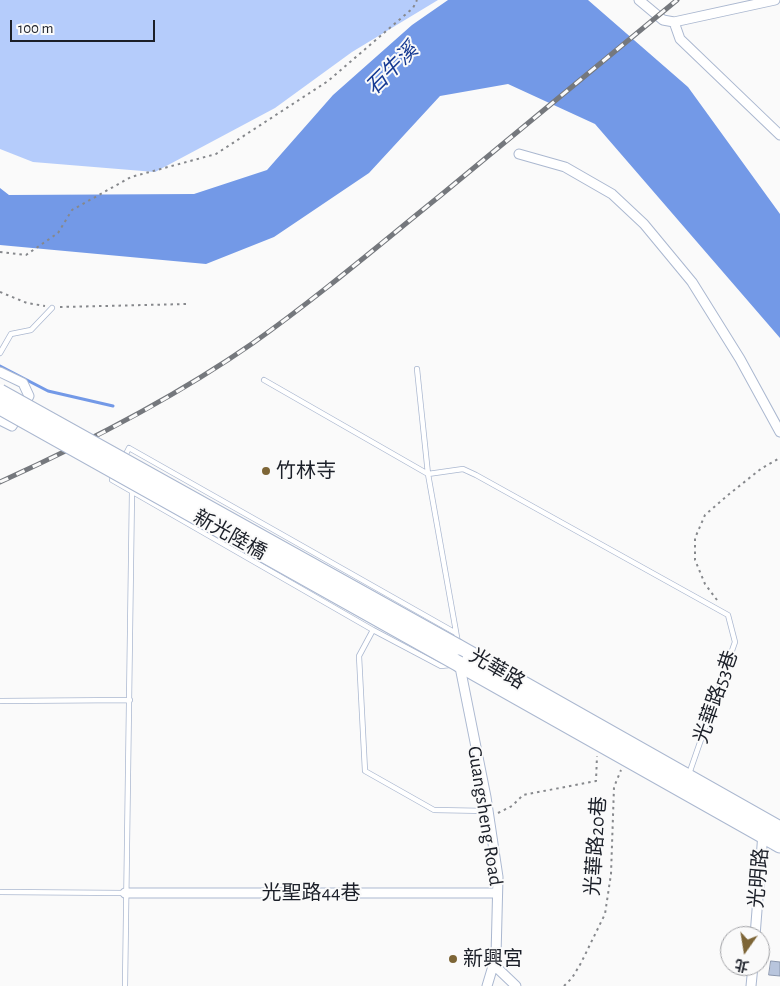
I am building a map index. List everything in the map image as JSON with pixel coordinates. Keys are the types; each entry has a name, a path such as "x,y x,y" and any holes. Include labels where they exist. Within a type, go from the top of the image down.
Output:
{"main road":[{"name":"新光陸橋","path":"0,392 457,640"},
{"name":"新光陸橋","path":"0,407 459,664"},
{"name":"光華路","path":"457,640 655,766 764,828 780,829"},
{"name":"光華路","path":"459,664 626,758 688,778 764,828 780,844"}],"street":[{"path":"639,0 663,20 674,22 775,0"},
{"path":"674,22 680,39 780,135"},
{"path":"519,154 565,167 612,194 644,224 692,282 740,360 780,432"},
{"path":"0,372 22,383 29,396 12,426 0,420"},
{"name":"Guangsheng Road","path":"457,640 459,664 488,814 498,877 496,956 487,986"},
{"name":"光明路","path":"756,926 764,828"},
{"name":"光聖路44巷","path":"126,893 497,893"},
{"path":"493,964 516,986"}],"lane":[{"path":"0,353 11,334 31,330 52,308"},
{"name":"光華路","path":"417,369 428,474 457,640"},
{"path":"264,380 428,474"},
{"path":"457,640 128,448 112,480 373,630 441,666 459,664"},
{"name":"光華路53巷","path":"428,474 463,468 728,615 735,642 688,778"},
{"path":"125,986 132,491"},
{"path":"373,630 359,656 365,771 434,810 488,814"},
{"path":"0,701 130,700"},
{"path":"0,892 126,893"}],"path":[{"path":"0,252 26,255 58,233 72,210 131,177 216,154 328,80 413,8 417,0"},
{"path":"0,292 27,303 52,308 188,304"},
{"path":"716,600 705,584 695,560 695,538 705,515 749,479 780,458"},
{"path":"488,814 512,806 523,795 596,781 598,743"},
{"name":"光華路20巷","path":"564,986 572,978 581,963 605,914 611,874 614,787 626,758"}],"shaded area":[{"path":"0,0 438,0 352,52 275,108 155,172 33,162 0,149"}],"water":[{"name":"石牛溪","path":"448,0 588,0 688,87 780,214 780,338 595,124 508,84 440,96 369,173 274,237 206,264 0,245 0,188 9,195 194,194 267,170 333,95 412,25"}],"building":[{"path":"771,961 780,962 780,976 770,975"}],"waterway":[{"path":"0,366 48,391 113,406"}],"railway":[{"path":"0,482 66,451 161,401 253,343 301,308 371,252 677,0"}],"place":[{"name":"竹林寺","path":"266,471"},
{"name":"新興宮","path":"453,959"}]}
